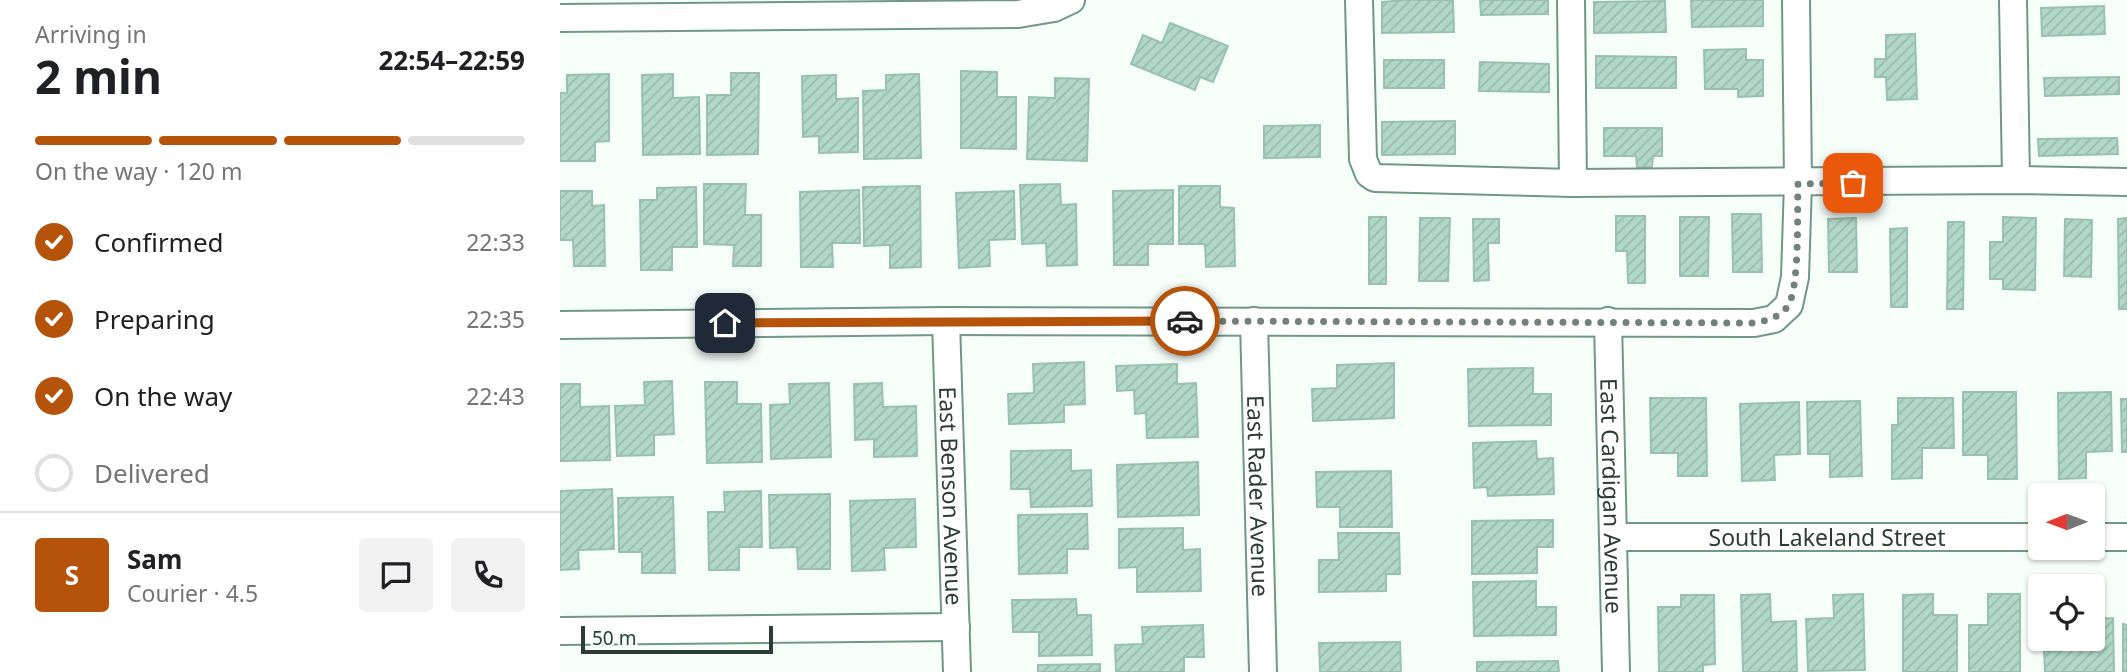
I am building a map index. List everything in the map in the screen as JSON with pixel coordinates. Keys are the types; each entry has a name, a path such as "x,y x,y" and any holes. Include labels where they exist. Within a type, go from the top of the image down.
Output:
{"street":[{"path":"560,18 1017,14 1054,8 1071,0"},
{"path":"1359,0 1363,159 1369,174 1375,178 1573,183 1798,184 2015,180 2127,182"},
{"path":"1571,0 1573,183"},
{"path":"560,325 946,321 1754,323 1774,319 1788,305 1795,278 1798,184 1796,0"},
{"path":"2013,0 2015,180"},
{"name":"East Benson Avenue","path":"946,321 957,672"},
{"name":"East Rader Avenue","path":"1254,321 1263,672"},
{"name":"East Cardigan Avenue","path":"1608,321 1616,672"},
{"name":"South Lakeland Street","path":"1613,537 2028,537"},
{"path":"2105,537 2127,537"},
{"path":"560,631 956,628"}],"building":[{"path":"1453,0 1454,32 1382,33 1382,2"},
{"path":"1480,0 1548,0 1548,14 1481,15"},
{"path":"1691,0 1763,0 1763,26 1692,27"},
{"path":"1665,1 1666,32 1594,33 1594,2"},
{"path":"2104,6 2105,34 2042,36 2041,8"},
{"path":"1170,23 1228,46 1213,82 1200,77 1195,90 1131,64 1143,35 1162,43"},
{"path":"1915,34 1917,99 1887,100 1886,77 1875,77 1875,59 1886,59 1886,35"},
{"path":"1746,49 1746,60 1763,60 1763,96 1738,97 1738,89 1705,89 1704,50"},
{"path":"1596,56 1676,57 1676,88 1596,88"},
{"path":"1384,60 1444,60 1444,88 1384,88"},
{"path":"1480,62 1549,64 1549,92 1479,91"},
{"path":"961,71 997,72 997,97 1016,97 1016,149 961,148"},
{"path":"731,73 759,73 758,154 707,155 707,95 731,95"},
{"path":"609,74 609,141 595,142 595,161 560,161 560,93 567,93 567,75"},
{"path":"673,74 673,98 699,97 700,154 643,155 642,75"},
{"path":"919,74 921,158 864,159 863,91 886,90 886,75"},
{"path":"836,75 836,99 858,98 858,152 819,153 819,136 803,137 802,76"},
{"path":"2119,77 2119,94 2045,96 2044,78"},
{"path":"1055,78 1089,79 1087,161 1027,159 1029,97 1055,98"},
{"path":"1455,121 1455,154 1382,155 1382,122"},
{"path":"1320,125 1320,157 1264,158 1264,126"},
{"path":"1604,128 1662,128 1662,156 1653,156 1652,167 1637,167 1636,156 1604,156"},
{"path":"2117,138 2118,154 2039,156 2038,139"},
{"path":"704,184 746,184 745,215 761,215 761,266 733,266 734,245 704,244"},
{"path":"1060,184 1061,205 1076,204 1077,265 1047,266 1046,243 1022,244 1020,185"},
{"path":"920,186 921,267 890,268 890,245 864,246 863,187"},
{"path":"1179,186 1220,186 1220,207 1234,208 1235,266 1206,267 1205,244 1179,244"},
{"path":"696,187 697,247 672,247 672,270 641,270 640,200 657,200 657,188"},
{"path":"859,190 860,243 832,243 833,267 801,267 800,192"},
{"path":"1173,190 1173,244 1148,244 1148,265 1114,265 1113,191"},
{"path":"560,191 592,191 592,206 604,205 605,266 574,266 573,240 560,240"},
{"path":"1014,191 1015,239 989,240 990,266 959,268 956,193"},
{"path":"1732,214 1761,214 1762,272 1733,272"},
{"path":"1616,216 1645,216 1645,283 1628,283 1627,251 1616,251"},
{"path":"1369,217 1386,217 1386,284 1369,284"},
{"path":"1680,217 1709,217 1708,276 1680,276"},
{"path":"2003,217 2036,218 2035,290 2003,289 2003,279 1990,279 1990,242 2003,242"},
{"path":"1420,218 1450,218 1448,281 1419,281"},
{"path":"1856,218 1857,272 1829,272 1828,219"},
{"path":"2127,218 2127,309 2119,309 2118,219"},
{"path":"1473,219 1499,219 1499,243 1488,243 1489,280 1474,281"},
{"path":"2065,219 2092,220 2091,277 2064,276"},
{"path":"1948,222 1964,222 1963,309 1947,309"},
{"path":"1907,228 1907,307 1891,307 1890,229"},
{"path":"1084,362 1085,404 1064,405 1064,422 1009,424 1008,394 1034,393 1033,364"},
{"path":"1394,363 1394,418 1313,421 1312,389 1337,388 1337,365"},
{"path":"1177,364 1177,384 1196,383 1198,437 1147,438 1146,413 1135,414 1134,390 1117,391 1116,366"},
{"path":"1533,368 1533,394 1551,394 1551,425 1469,426 1468,369"},
{"path":"672,381 674,434 654,435 654,455 617,456 615,406 645,405 644,382"},
{"path":"705,382 737,382 737,404 761,404 762,462 707,463"},
{"path":"829,383 831,457 771,459 770,405 790,404 789,384"},
{"path":"882,383 883,407 916,406 917,456 874,457 874,439 855,440 854,384"},
{"path":"560,384 580,384 580,407 609,406 610,460 560,461"},
{"path":"1963,392 2016,392 2017,479 1988,479 1988,455 1963,455"},
{"path":"2111,392 2112,451 2086,452 2086,478 2059,479 2058,393"},
{"path":"1650,398 1706,398 1707,476 1678,476 1678,453 1651,453"},
{"path":"1898,398 1953,398 1954,448 1922,448 1922,478 1892,479 1892,425 1898,425"},
{"path":"2121,399 2127,399 2127,452 2122,452"},
{"path":"1860,401 1862,476 1830,477 1830,454 1808,454 1807,402"},
{"path":"1799,402 1800,454 1774,455 1775,480 1742,481 1740,404"},
{"path":"1536,441 1537,459 1553,458 1554,494 1488,496 1487,487 1474,488 1473,443"},
{"path":"1071,450 1071,471 1091,470 1092,506 1031,507 1030,489 1011,489 1011,451"},
{"path":"1198,462 1199,515 1118,517 1117,465"},
{"path":"1391,471 1392,527 1340,527 1340,507 1317,507 1316,472"},
{"path":"612,489 614,549 578,550 579,569 560,570 560,491"},
{"path":"761,491 762,547 739,547 739,570 709,570 708,512 725,512 724,492"},
{"path":"830,494 830,569 798,569 797,547 770,548 769,495"},
{"path":"673,497 675,573 642,573 642,552 619,552 618,498"},
{"path":"915,499 916,547 884,548 885,570 852,571 850,501"},
{"path":"1087,514 1088,549 1067,549 1067,573 1019,574 1018,515"},
{"path":"1553,520 1553,547 1537,547 1537,573 1472,574 1472,521"},
{"path":"1183,528 1183,550 1200,549 1201,591 1137,592 1137,567 1119,568 1119,529"},
{"path":"1338,533 1399,533 1400,574 1386,574 1386,591 1319,592 1319,560 1339,560"},
{"path":"1536,581 1536,607 1556,607 1556,635 1474,636 1473,582"},
{"path":"1770,594 1771,622 1796,621 1797,672 1743,672 1741,595"},
{"path":"1863,594 1865,670 1808,671 1806,619 1834,618 1833,595"},
{"path":"1933,594 1933,615 1957,615 1957,672 1903,672 1903,595"},
{"path":"1988,594 2020,594 2020,672 1969,672 1969,625 1988,625"},
{"path":"1681,595 1714,595 1715,664 1703,665 1703,672 1659,672 1658,607 1681,607"},
{"path":"1076,599 1077,615 1091,615 1092,655 1039,656 1039,632 1013,632 1012,600"},
{"path":"2105,618 2113,618 2114,672 2045,672 2044,651 2105,651"},
{"path":"2123,624 2127,625 2127,672 2123,672"},
{"path":"1203,625 1204,657 1184,657 1184,672 1116,672 1115,645 1143,644 1142,627"},
{"path":"1400,642 1401,672 1320,672 1319,643"},
{"path":"1558,661 1559,672 1477,672 1477,662"},
{"path":"1100,664 1100,672 1038,672 1038,665"}],"way so far":[{"path":"1185,321 1754,323 1774,319 1788,305 1795,278 1798,184 1853,183"}],"route":[{"path":"725,323 1185,321"}]}
